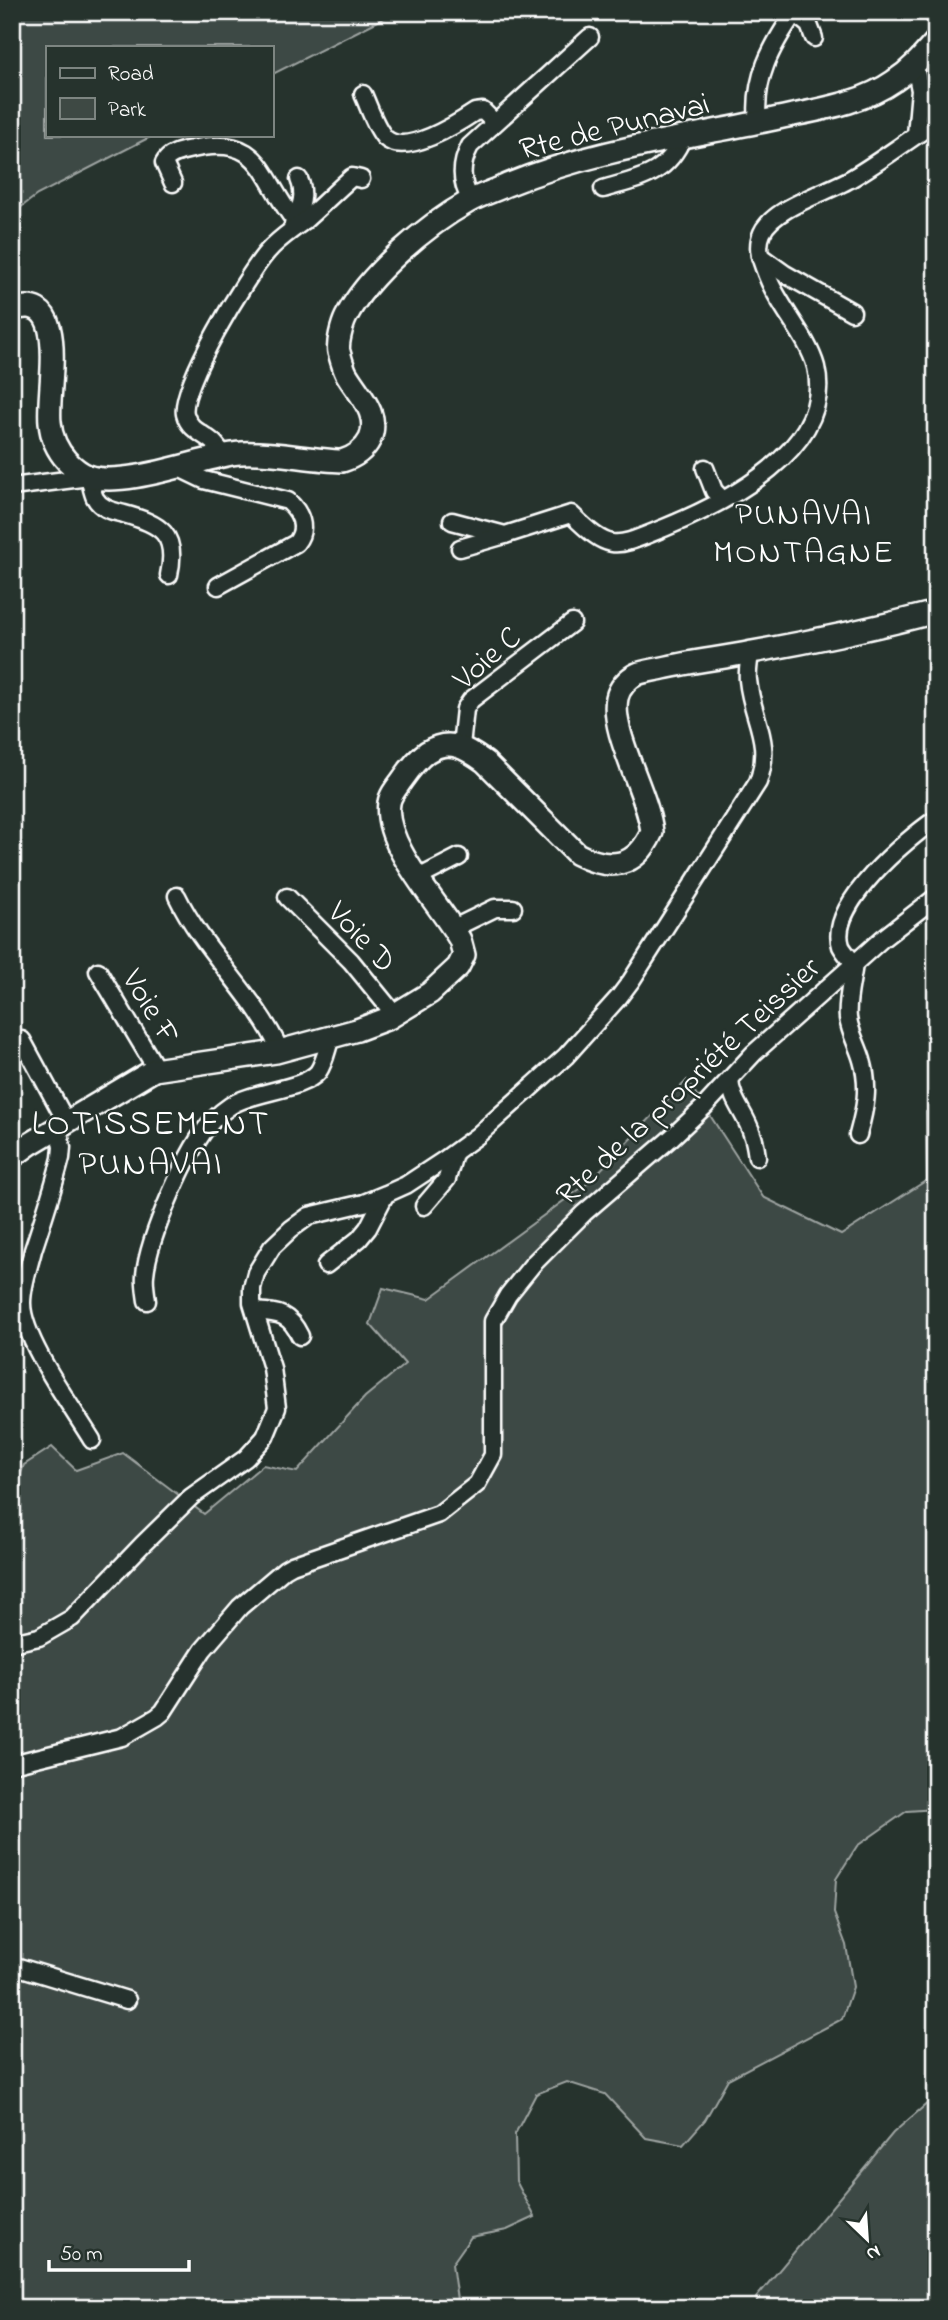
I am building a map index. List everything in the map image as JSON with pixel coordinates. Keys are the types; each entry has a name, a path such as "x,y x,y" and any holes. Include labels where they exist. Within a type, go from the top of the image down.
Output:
{"main road":[{"name":"Rte de Punavai","path":"89,477 127,477 239,452 342,461 354,457 361,452 372,432 372,420 367,404 346,372 338,349 346,318 370,282 394,258 446,216 471,200 549,168 833,106 873,93 915,66 936,41"},
{"path":"12,310 33,307 43,312 50,323 50,424 57,447 65,458 78,471 89,477"},
{"path":"12,1157 157,1070 280,1050 357,1030 395,1015 430,993 458,967 464,955 460,940 418,878 391,830 389,817 389,802 406,773 427,753 446,745 461,746 485,762 577,854 593,862 609,865 624,863 642,849 652,832 645,799 622,736 616,699 620,689 637,674 696,660 750,653 936,612"}],"street":[{"path":"758,122 757,88 767,59 794,13 809,25 814,38"},
{"path":"471,200 462,176 463,160 470,146 590,37"},
{"path":"915,66 920,90 916,135"},
{"path":"363,94 386,138 397,144 424,140 475,112 483,111 494,122"},
{"path":"460,548 571,514 595,537 608,544 626,543 722,499 777,464 807,428 818,384 815,365 773,290 758,251 763,231 790,209 851,179 936,122"},
{"path":"603,189 650,175 662,168 677,152 683,137"},
{"path":"173,183 164,163 170,156 209,145 246,152 259,162 294,224"},
{"path":"294,224 302,222 352,177 360,179"},
{"path":"225,456 215,444 188,424 184,411 186,394 193,376 243,288 266,253 294,224 303,200 299,179"},
{"path":"760,256 785,274 852,312"},
{"path":"177,467 204,480 288,501 298,509 301,517 302,533 296,542 218,586"},
{"path":"705,468 714,491 722,499"},
{"path":"12,486 89,477 95,498 101,505 138,518 164,533 169,539 174,555 169,575"},
{"path":"452,521 505,535"},
{"name":"Voie C","path":"461,746 465,709 471,700 572,623"},
{"path":"12,1643 39,1637 72,1618 191,1497 246,1458 265,1437 276,1408 272,1367 252,1303 256,1273 272,1247 309,1216 364,1203 384,1195 406,1185 454,1154 566,1056 620,997 758,782 764,764 764,746 747,679 750,653"},
{"path":"858,1135 867,1102 867,1083 848,1020 854,964 841,945 843,922 851,904 878,868 916,833 936,819"},
{"path":"418,878 459,858"},
{"path":"177,896 188,920 270,1029 280,1050"},
{"name":"Voie D","path":"287,897 351,961 395,1015"},
{"name":"Rte de la propriété Teissier","path":"12,1764 129,1734 163,1712 203,1650 240,1607 285,1569 431,1517 446,1510 472,1490 493,1455 493,1321 508,1295 543,1254 584,1213 671,1138 754,1053 882,939 936,897"},
{"path":"454,928 495,908 513,908"},
{"name":"Voie F","path":"98,971 157,1070"},
{"path":"148,1301 145,1276 161,1217 198,1140 212,1120 232,1105 248,1097 303,1082 313,1076 320,1070 331,1037"},
{"path":"22,1040 63,1125 61,1158 32,1257 22,1303 27,1326 47,1367 92,1440"},
{"path":"730,1080 730,1091 753,1135 757,1157"},
{"path":"424,1206 447,1179 454,1154"},
{"path":"326,1265 359,1240 384,1195"},
{"path":"255,1311 276,1312 288,1317 300,1336"},
{"path":"12,1965 127,2000"}],"green space":[{"path":"396,12 273,74 273,46 46,46 46,136 152,136 37,195 12,214 12,14"},
{"path":"687,1080 763,1197 841,1235 927,1180 926,1112 936,1106 936,1809 907,1811 857,1846 836,1879 834,1913 846,1945 853,1987 842,2019 728,2079 705,2120 683,2145 646,2138 605,2094 567,2082 536,2094 515,2134 516,2181 535,2217 507,2230 471,2237 452,2264 457,2300 462,2308 12,2308 12,1498 24,1465 52,1447 76,1470 123,1453 204,1514 263,1465 297,1472 365,1397 405,1364 370,1324 383,1288 429,1299 588,1183"},
{"path":"936,2096 936,2308 759,2308 756,2298 893,2133"}],"district":[{"name":"PUNAVAI MONTAGNE","path":"804,531"},
{"name":"LOTISSEMENT PUNAVAI","path":"151,1142"}]}
